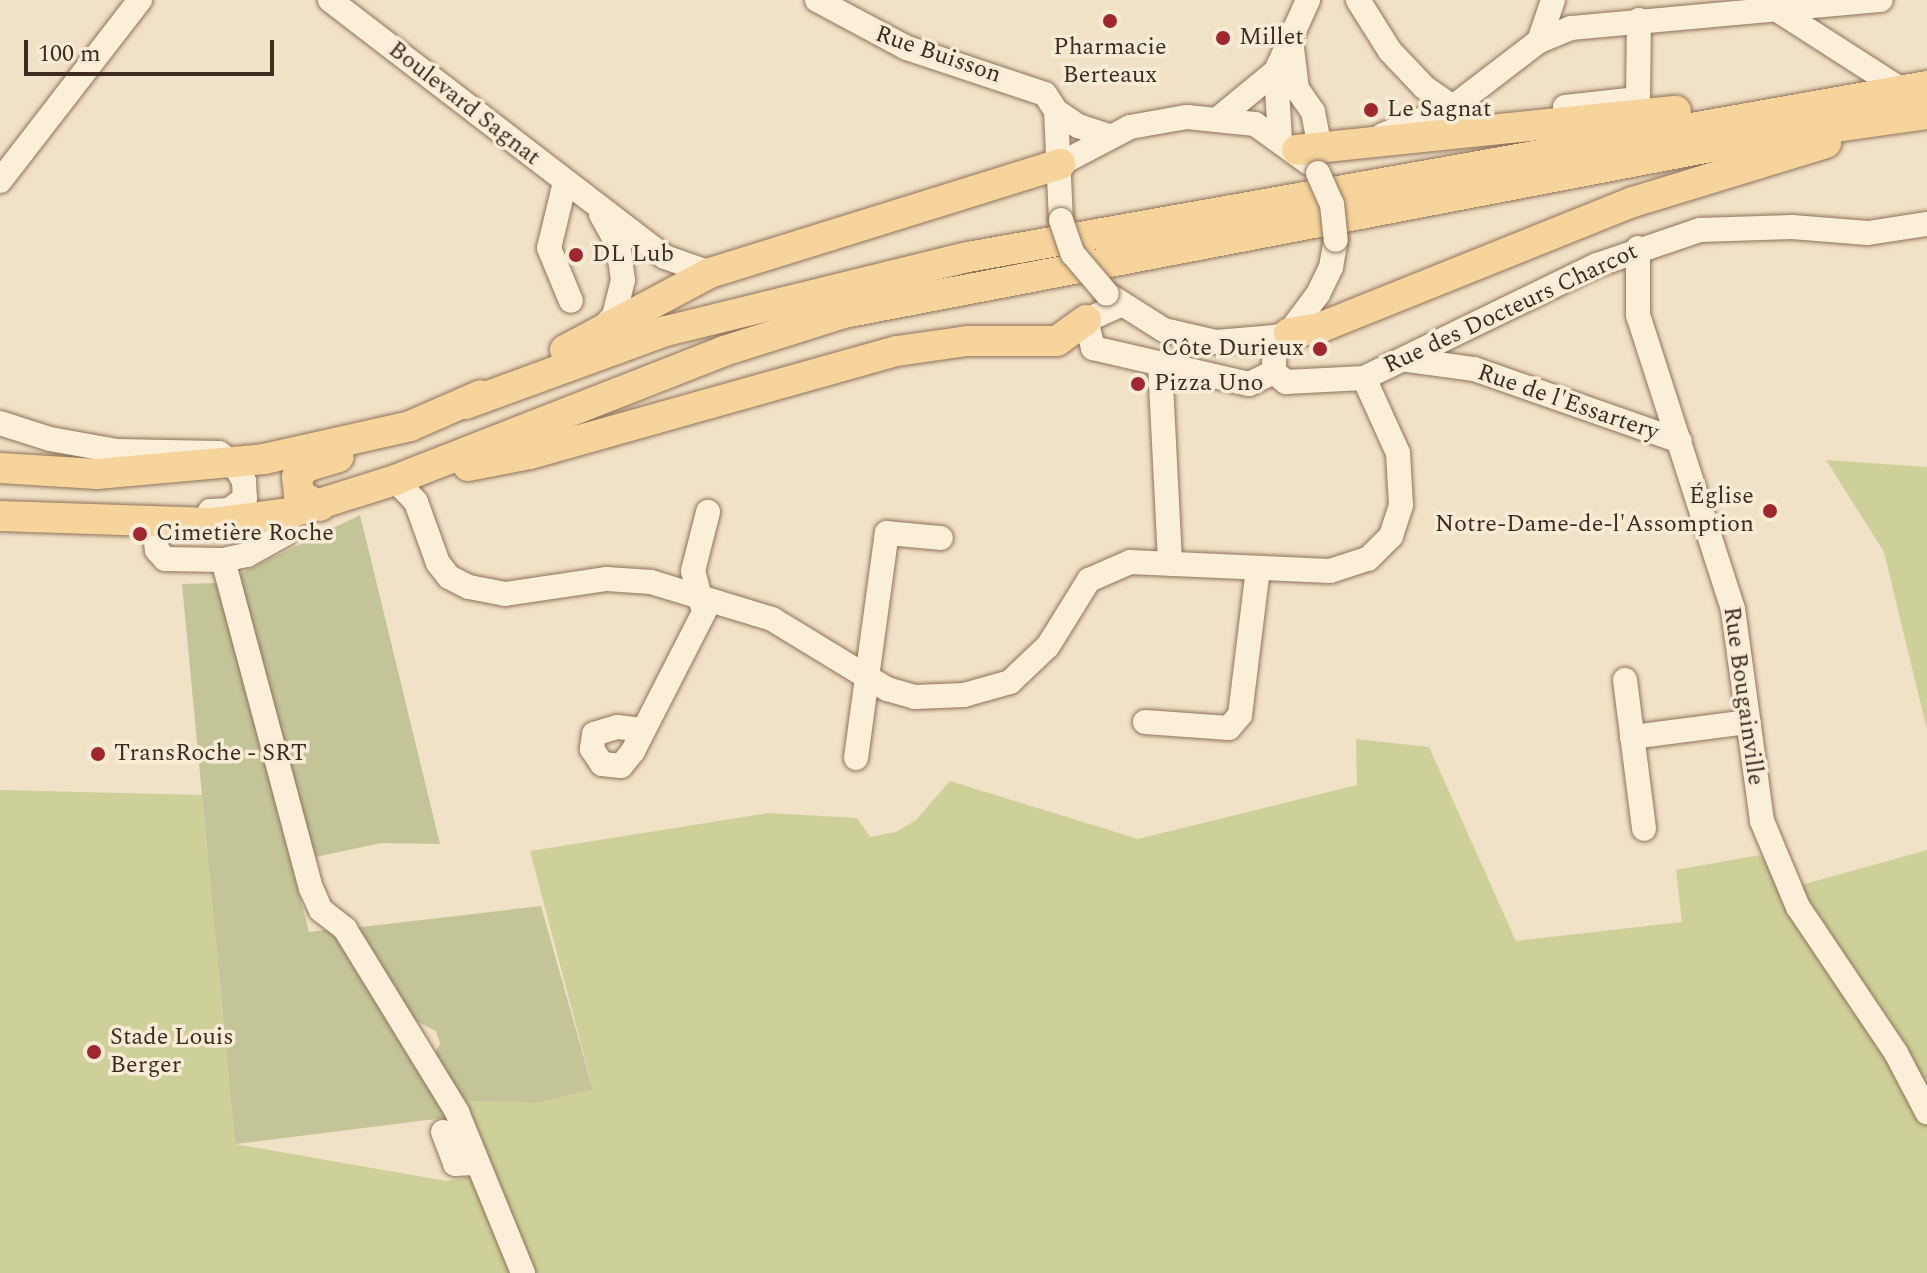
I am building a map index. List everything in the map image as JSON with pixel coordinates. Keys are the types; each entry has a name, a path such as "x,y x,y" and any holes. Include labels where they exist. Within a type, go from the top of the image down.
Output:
{"main road":[{"path":"1304,153 1369,140 1914,88"},
{"path":"0,468 97,474 226,459 410,426 666,331 968,257 1914,88"},
{"path":"1282,335 1319,328 1633,202 1922,115"},
{"path":"0,516 213,523 290,513 395,480 724,351 844,313 1757,138 1922,115"},
{"path":"320,506 299,495 297,477 306,467 414,436 461,406 710,273 1060,164"},
{"path":"395,480 530,454 897,351 967,341 1057,341 1086,320"}],"street":[{"path":"0,181 140,0"},
{"name":"Boulevard Sagnat","path":"330,0 665,257 710,273"},
{"name":"Rue Buisson","path":"817,0 907,48 1045,94 1056,111 1091,133 1108,136"},
{"path":"1219,118 1276,71 1308,0"},
{"path":"1358,0 1390,51 1424,87 1453,107"},
{"path":"1539,41 1553,0"},
{"path":"1369,140 1453,107 1539,41 1571,28 1765,3 1881,0"},
{"path":"1765,3 1914,88"},
{"path":"1565,107 1638,99 1639,20"},
{"path":"1291,38 1297,89 1313,112 1304,153"},
{"path":"1276,71 1304,153 1332,204 1336,240 1331,267 1318,294 1282,335 1280,377"},
{"path":"1056,111 1061,220 1073,254 1113,300 1164,330 1216,342 1282,335"},
{"path":"1060,164 1108,136 1156,121 1219,118 1255,124 1304,153"},
{"path":"565,182 549,248 571,301"},
{"path":"598,208 618,245 623,280 614,316 598,333"},
{"name":"Rue des Docteurs Charcot","path":"1086,320 1093,348 1249,384 1280,377 1364,378 1408,360 1638,248 1721,227 1868,233 1927,224"},
{"name":"Rue Bougainville","path":"1638,248 1638,315 1733,609 1762,821 1787,886 1833,963 1896,1053 1927,1112"},
{"path":"1086,320 1113,300"},
{"name":"Rue de l'Essartery","path":"1408,360 1474,369 1680,441"},
{"path":"1160,364 1170,564"},
{"path":"395,480 416,502 438,563 449,577 469,587 505,594 607,579 651,582 698,593 772,619 867,677 915,697 964,695 1010,682 1048,646 1089,580 1130,562 1330,571 1368,559 1391,536 1400,492 1398,453 1374,424 1364,378"},
{"path":"0,423 50,439 117,451 226,459 244,481 245,498 229,510 0,503"},
{"path":"642,730 704,612 693,571 708,512"},
{"path":"154,523 157,550 165,559 223,560 247,555 285,534 290,513"},
{"path":"856,758 887,533 941,538"},
{"path":"223,560 311,888 321,910 345,929 441,1085 523,1273"},
{"path":"1145,722 1229,728 1240,715 1258,569"},
{"path":"1625,680 1644,829"},
{"path":"1632,737 1748,722"},
{"path":"443,1132 455,1164 475,1163"}],"green space":[{"path":"1826,460 1927,467 1927,730 1884,552"},
{"path":"360,515 440,844 381,843 311,858 237,575"},
{"path":"218,583 309,932 335,929 451,1117 235,1144 182,584"},
{"path":"1356,739 1429,747 1516,941 1682,922 1676,870 1759,855 1794,887 1927,850 1927,1273 0,1273 0,790 202,795 235,1144 446,1181 492,1174 458,1101 539,1103 593,1090 530,851 768,813 857,818 870,837 896,832 916,820 950,781 1138,839 1357,785"},
{"path":"541,906 593,1090 539,1103 458,1101 432,1058 440,1044 436,1031 408,1017 353,928"}],"place":[{"name":"Pharmacie Berteaux","path":"1110,21"},
{"name":"Millet","path":"1223,38"},
{"name":"Le Sagnat","path":"1371,110"},
{"name":"DL Lub","path":"576,255"},
{"name":"Côte Durieux","path":"1320,349"},
{"name":"Pizza Uno","path":"1138,384"},
{"name":"Église Notre-Dame-de-l'Assomption","path":"1770,511"},
{"name":"Cimetière Roche","path":"140,534"},
{"name":"TransRoche - SRT","path":"98,754"},
{"name":"Stade Louis Berger","path":"94,1052"}]}
